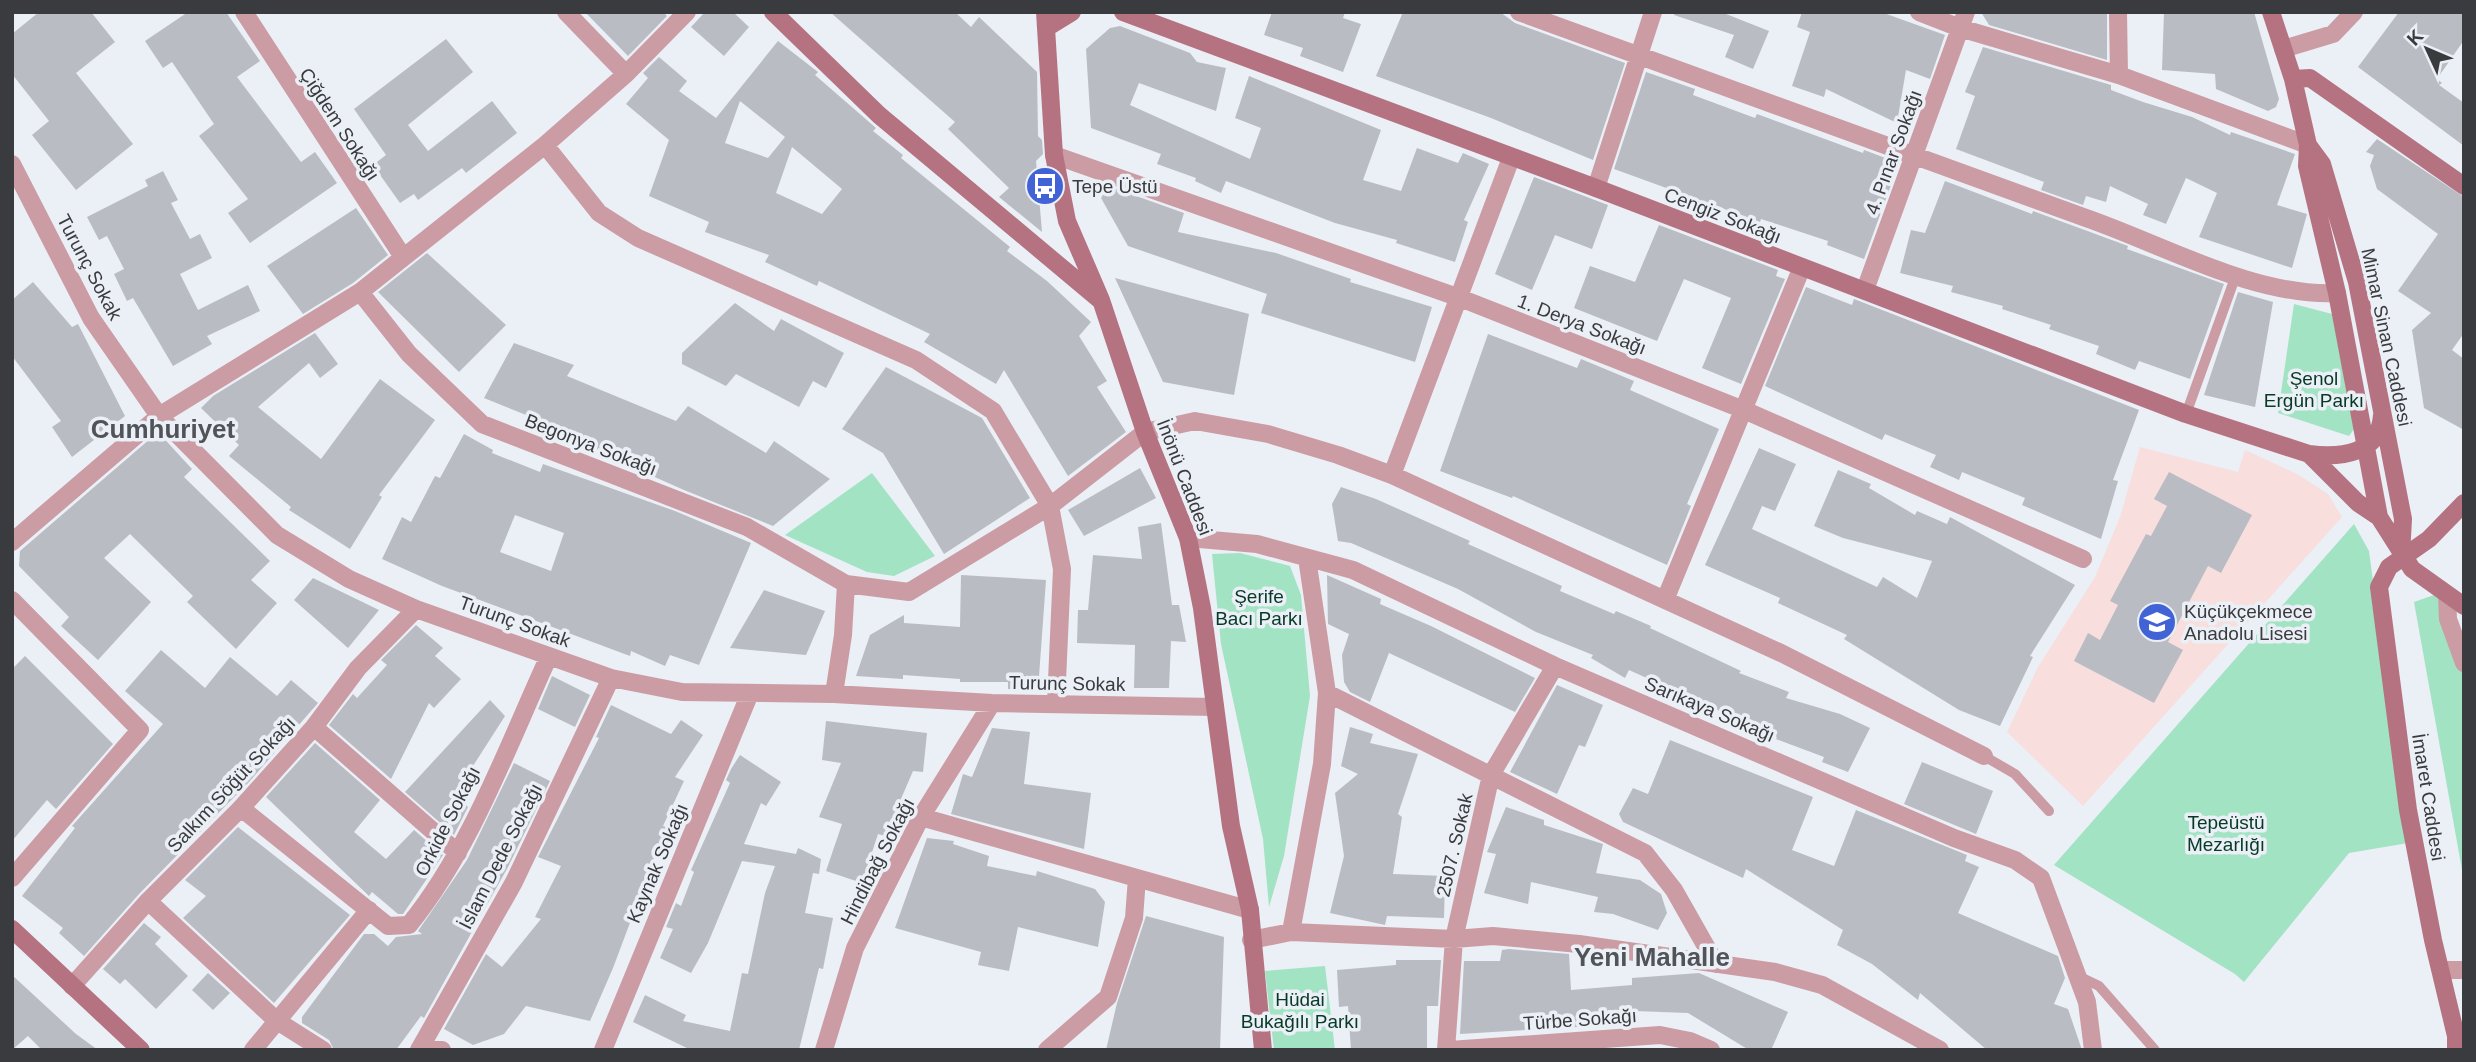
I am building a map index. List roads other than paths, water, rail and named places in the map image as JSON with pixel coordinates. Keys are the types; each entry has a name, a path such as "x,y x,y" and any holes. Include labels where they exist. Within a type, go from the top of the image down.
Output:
{"street":[{"name":"Çiğdem Sokağı","path":"244,12 403,257"},
{"path":"566,12 626,74"},
{"path":"12,542 159,416 360,292 545,145 626,74 687,12"},
{"path":"773,12 879,115 1101,300"},
{"path":"1045,20 1072,12"},
{"path":"1519,12 2236,275 2285,290 2337,293"},
{"path":"1596,188 1653,12"},
{"path":"1919,12 1963,20 2308,145 2307,166 2337,293 2379,517 2401,556 2412,569 2464,606"},
{"path":"2118,12 2119,75"},
{"name":"Mimar Sinan Caddesi","path":"2271,12 2293,79 2308,145 2322,164 2357,282 2403,519 2401,556"},
{"path":"2283,49 2333,34 2354,12"},
{"name":"Cengiz Sokağı","path":"1133,14 2186,414 2309,454 2350,454 2366,446"},
{"name":"İnönü Caddesi","path":"1045,20 1054,155 1068,220 1101,300 1145,432 1188,538 1202,608 1231,826 1250,910 1263,1050"},
{"name":"4. Pınar Sokağı","path":"1864,290 1963,20"},
{"path":"2293,79 2310,78 2464,186"},
{"path":"545,145 599,213 638,238 916,360 993,411 1050,506 1062,569 1056,703"},
{"name":"1. Derya Sokağı","path":"1054,155 1460,298 1744,410 2083,559"},
{"path":"1392,475 1511,158"},
{"name":"Turunç Sokak","path":"12,164 91,318 159,416 277,535 349,579 416,608 611,678 682,692 834,694 992,704 1215,707"},
{"path":"1665,600 1802,267"},
{"name":"Begonya Sokağı","path":"360,292 408,354 482,424 747,527 846,584"},
{"path":"2366,446 2378,433 2382,415"},
{"path":"834,694 843,635 846,584 909,592 1050,506 1145,432 1195,421 1268,434 1338,454 1392,475 1782,653 1984,756"},
{"name":"Cengiz Sokağı","path":"2309,454 2358,503 2379,517"},
{"name":"İmaret Caddesi","path":"2456,1050 2456,1035 2442,970 2432,940 2409,810 2379,598 2380,579 2401,556 2429,539 2464,503"},
{"name":"Sarıkaya Sokağı","path":"1188,538 1257,544 1353,570 1555,666 1954,838 2015,860 2041,878 2087,1002 2093,1050"},
{"path":"1292,932 1322,764 1327,694 1307,558"},
{"path":"2447,596 2448,619 2464,663"},
{"path":"12,600 140,730 12,878"},
{"name":"Salkım Söğüt Sokağı","path":"72,986 148,901 241,808 314,727 358,668 416,608"},
{"name":"Orkide Sokağı","path":"241,808 388,926 409,925 431,898 458,853 550,656"},
{"name":"2507. Sokak","path":"1448,1050 1454,939 1491,775 1555,666"},
{"name":"İslam Dede Sokağı","path":"419,1049 514,883 611,678"},
{"name":"Kaynak Sokağı","path":"603,1050 750,693"},
{"path":"1327,694 1645,853 1674,890 1716,964"},
{"name":"Hindibağ Sokağı","path":"824,1050 855,948 921,817 992,704"},
{"path":"314,727 458,853"},
{"path":"921,817 1250,910"},
{"path":"1047,1050 1108,997 1133,918 1137,878"},
{"path":"148,901 276,1021 323,1050"},
{"path":"253,1050 369,910"},
{"path":"12,929 141,1050"},
{"path":"1251,940 1292,932 1454,939 1493,936 1567,943 1775,972 1822,985 1940,1050"},
{"path":"2442,970 2464,970"},
{"name":"Türbe Sokağı","path":"1448,1050 1660,1035 1690,1041 1711,1050"},
{"path":"419,1049 442,1050"}],"lane":[{"path":"2186,414 2236,275"},
{"path":"1984,756 2015,774 2049,811"},
{"path":"2078,976 2090,980 2106,993 2155,1050"}],"place":[{"name":"Tepe Üstü","path":"1045,186"},
{"name":"Küçükçekmece Anadolu Lisesi","path":"2157,622"}],"district":[{"name":"Cumhuriyet","path":"163,429"},
{"name":"Yeni Mahalle","path":"1652,957"}],"park label":[{"name":"Şenol Ergün Parkı","path":"2314,389"},
{"name":"Şerife Bacı Parkı","path":"1259,607"},
{"name":"Tepeüstü Mezarlığı","path":"2226,833"},
{"name":"Hüdai Bukağılı Parkı","path":"1300,1010"}]}
